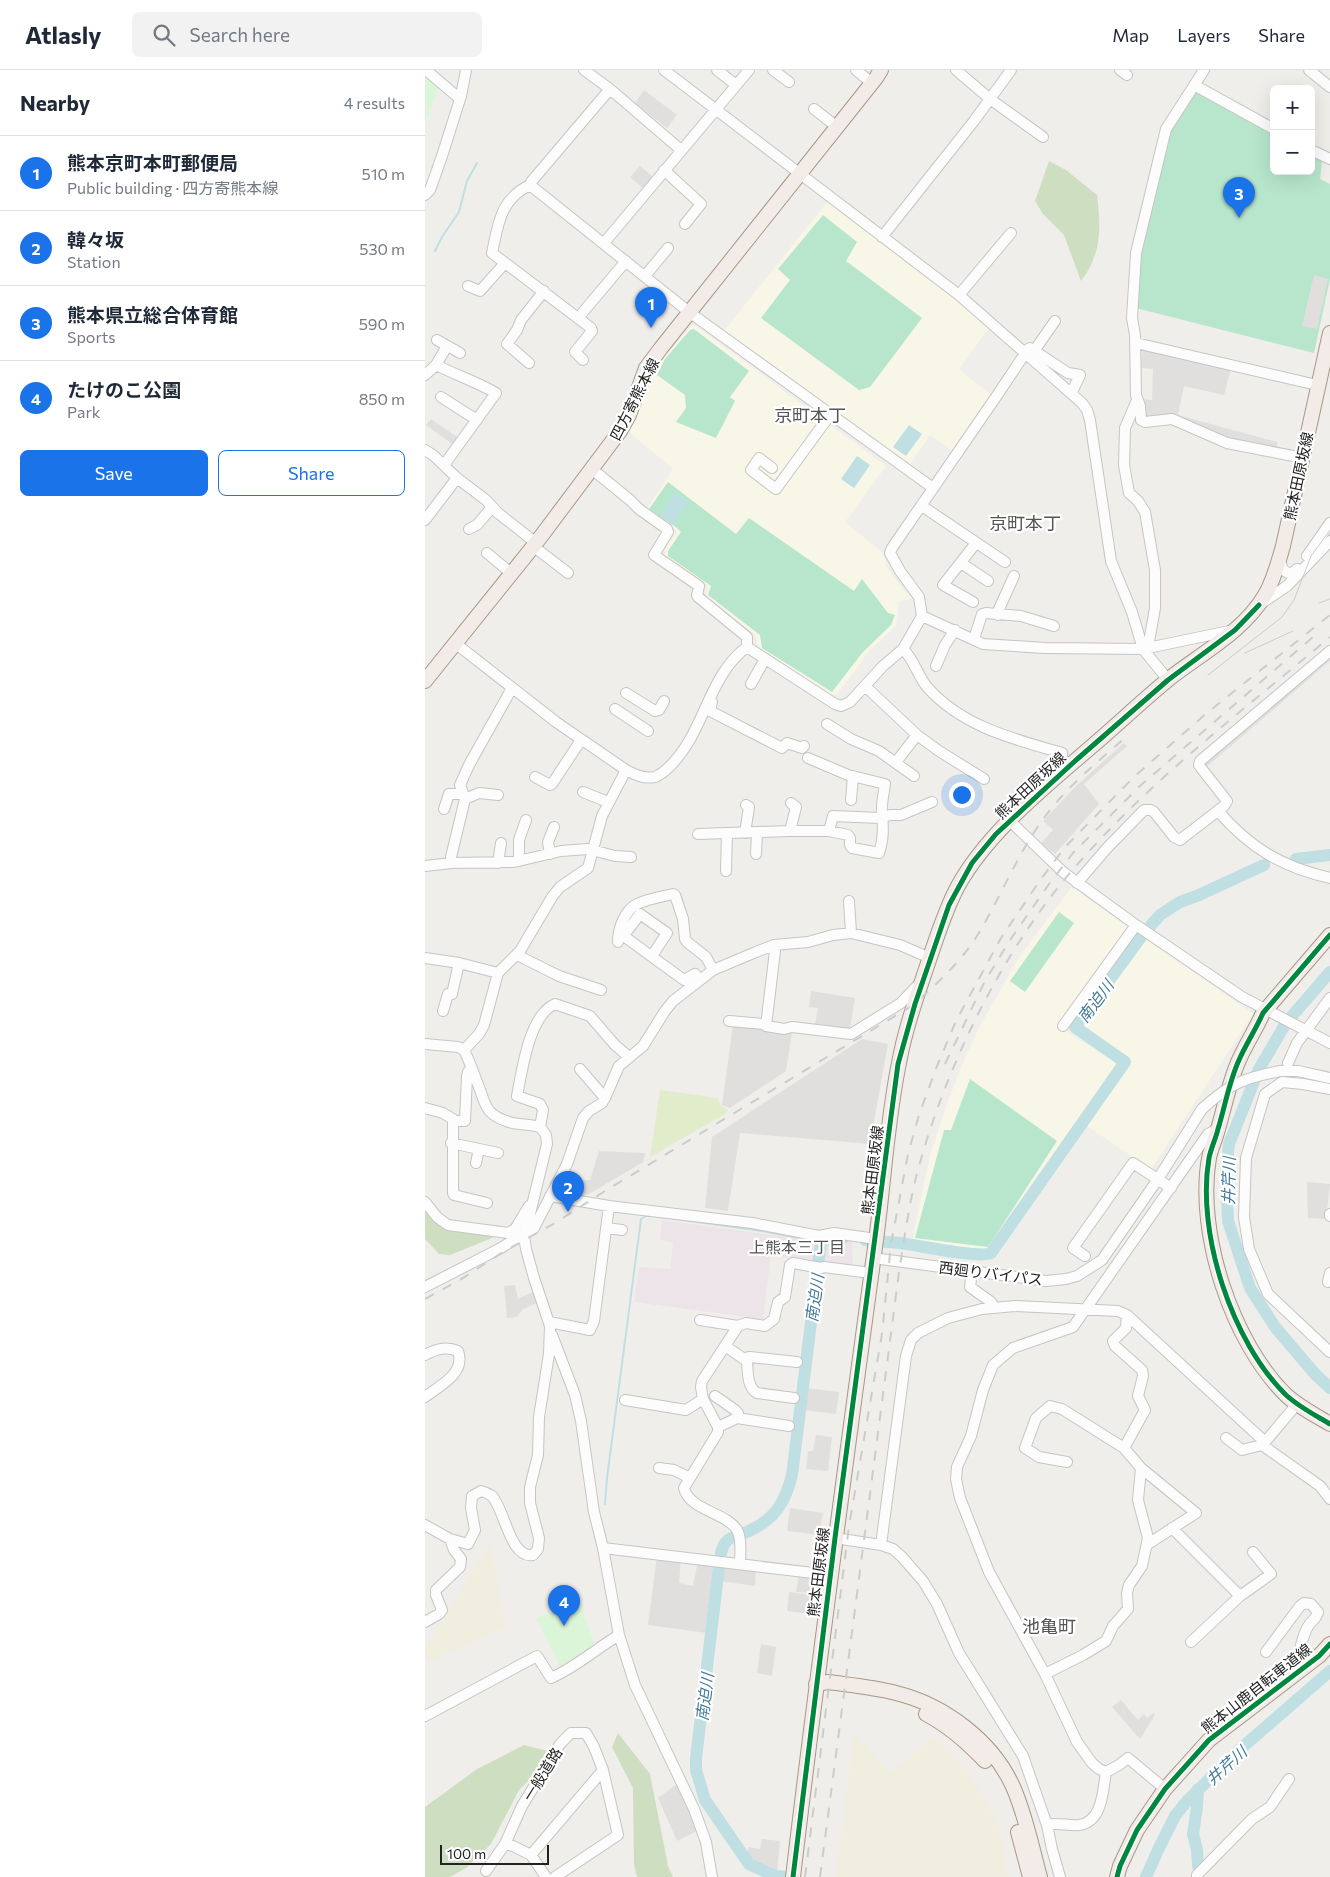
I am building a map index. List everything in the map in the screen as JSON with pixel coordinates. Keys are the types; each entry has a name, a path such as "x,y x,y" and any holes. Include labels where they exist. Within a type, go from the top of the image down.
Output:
{"main road":[{"name":"四方寄熊本線","path":"425,681 593,470 629,415 646,368 881,70"},
{"name":"熊本田原坂線","path":"793,1877 830,1575 899,1064 905,1035 930,958 949,905 958,886 985,846 1034,798 1168,680 1235,630 1259,605 1271,585 1280,555 1303,458 1317,385 1327,362 1330,333"},
{"path":"1330,935 1269,1011 1239,1060 1209,1156 1207,1178 1212,1251 1224,1290 1259,1363 1275,1383 1297,1404 1330,1424"},
{"name":"熊本山鹿自転車道線","path":"1117,1877 1120,1866 1137,1830 1165,1788 1209,1740 1319,1656 1330,1644"},
{"path":"816,1684 827,1682 897,1693 950,1716 975,1736 994,1757 1013,1788 1026,1824 1040,1877"},
{"path":"816,1684 826,1691 887,1700 915,1709 941,1722 968,1742 987,1763 1006,1793 1017,1825 1030,1877"}],"street":[{"path":"426,70 460,99"},
{"path":"584,70 681,150"},
{"path":"664,70 1030,352 1072,392 1087,410 1091,420 1111,562 1132,612 1143,649 1168,680"},
{"path":"717,70 736,85"},
{"path":"604,243 749,70"},
{"path":"773,70 789,82"},
{"path":"856,70 872,83"},
{"path":"956,70 990,99 1043,137"},
{"path":"882,237 1011,70"},
{"path":"1204,70 1165,129 1136,253 1132,318 1136,343 1135,379 1141,420 1143,422 1172,419 1227,443 1303,458"},
{"path":"1309,70 1321,74 1330,87"},
{"path":"425,195 430,190 460,99 464,71"},
{"path":"1194,85 1270,128"},
{"path":"583,360 575,352 592,331 591,328 492,253 500,215 506,206 523,188 530,185 610,90"},
{"path":"814,109 837,127"},
{"path":"1315,152 1330,159"},
{"path":"664,170 701,204 685,224"},
{"path":"530,185 689,312 933,488"},
{"path":"959,296 1011,233"},
{"path":"645,276 668,248"},
{"path":"578,318 626,261"},
{"path":"468,286 480,290 505,262"},
{"path":"529,363 507,344 517,330 521,320 544,291"},
{"path":"747,647 841,706 850,702 883,666 903,649 922,616 919,598 890,553 933,488 1030,352 1055,322"},
{"path":"425,375 436,365 442,343 460,353"},
{"path":"1136,343 1317,385"},
{"path":"1030,352 1068,373 1080,375 1072,392"},
{"path":"436,365 479,383 496,393 444,465"},
{"path":"441,397 477,420"},
{"path":"1137,400 1125,428 1124,465 1129,493 1138,500 1145,512 1154,558 1155,608 1149,642 1143,649"},
{"path":"772,468 759,458 751,470 776,489 830,414"},
{"path":"425,450 486,500 568,573"},
{"path":"593,470 631,500 639,509 667,529 668,532 654,555 699,586 698,597 747,637 747,647"},
{"path":"425,520 457,478"},
{"path":"922,506 1005,562"},
{"path":"469,529 477,525 492,507"},
{"path":"1287,586 1330,523"},
{"path":"1259,605 1287,586 1330,541"},
{"path":"973,602 943,585 976,543"},
{"path":"487,553 512,574"},
{"path":"1280,555 1284,571 1289,574 1297,569"},
{"path":"961,564 988,581"},
{"path":"998,615 1015,576"},
{"path":"974,639 983,614 1021,616 1054,626"},
{"path":"922,616 983,644 1045,648 1143,649 1235,630"},
{"path":"936,666 945,644 955,630"},
{"path":"455,643 581,740 625,770 637,776 647,777 655,777 662,774 680,756 691,740 709,700 726,670 747,647"},
{"path":"903,649 927,687 958,715 1009,738 1062,753 1026,788 1034,798"},
{"path":"1077,883 1107,848 1144,810 1154,812 1174,837 1180,840 1224,806 1227,801 1199,765 1202,758 1330,651"},
{"path":"751,684 765,659"},
{"path":"865,686 917,735 984,780"},
{"path":"451,863 464,797 460,785 469,765 512,688"},
{"path":"626,693 655,711 659,710 664,701"},
{"path":"709,700 713,703 710,711 782,748 787,743 802,748 805,746"},
{"path":"615,709 648,731"},
{"path":"827,724 851,739 877,750 914,776"},
{"path":"896,762 917,735"},
{"path":"535,777 551,785 553,784 581,740"},
{"path":"698,834 829,831 848,835 852,848 876,853 880,850 883,833 882,814 885,784 853,776 807,758"},
{"path":"464,1050 479,1034 484,1025 497,973 517,955 560,887 587,871 598,825 625,770"},
{"path":"851,800 853,776"},
{"path":"583,792 608,802"},
{"path":"444,809 449,794 464,797 479,793 498,795"},
{"path":"829,831 833,816 883,817 901,814 932,802"},
{"path":"790,831 796,807 791,803"},
{"path":"745,833 749,807 746,805"},
{"path":"1217,811 1246,839 1275,859 1295,868 1330,878"},
{"path":"519,861 519,840 526,820"},
{"path":"1010,821 1077,883 1138,926 1242,997 1330,1043"},
{"path":"550,854 546,839 555,827"},
{"path":"756,854 757,833"},
{"path":"726,871 727,834"},
{"path":"499,863 501,843"},
{"path":"425,866 451,863 519,861 561,851 592,850 631,858"},
{"path":"621,942 618,932 621,922 634,906 673,894 683,919 685,939 706,957 713,970"},
{"path":"849,901 851,933"},
{"path":"1063,1026 1138,926"},
{"path":"425,1287 523,1235 538,1223 567,1164 583,1118 589,1111 602,1103 619,1066 643,1046 665,1010 673,1001 713,970 774,945 808,942 833,935 851,933 901,944 930,958"},
{"path":"765,1024 775,951 774,945"},
{"path":"517,955 559,976 601,990"},
{"path":"652,956 684,980 695,974 700,980"},
{"path":"425,958 459,963 497,973"},
{"path":"443,1011 448,994 452,994 459,963"},
{"path":"729,1021 765,1024 766,1026 785,1029 793,1027 851,1034 901,1003 922,982"},
{"path":"1287,1063 1294,1048 1313,1019 1330,998"},
{"path":"540,1127 543,1110 540,1104 517,1096 527,1047 539,1020 551,1006 555,1004 590,1016 615,1045 629,1057"},
{"path":"425,1044 458,1047 464,1050 478,1083 483,1101 495,1116 510,1122 540,1127 546,1135 547,1144 533,1205 523,1235 549,1326 575,1395 581,1421 594,1512 603,1548 619,1635 635,1684 694,1809 705,1842 712,1877"},
{"path":"580,1068 605,1098"},
{"path":"425,1108 443,1113 456,1121 465,1121 467,1076 468,1072 472,1070"},
{"path":"1330,1078 1298,1071 1281,1077 1265,1094 1246,1158 1244,1217 1249,1249 1268,1294 1330,1352"},
{"name":"西廻りバイパス","path":"873,1258 1046,1281 1077,1276 1102,1260 1203,1110 1218,1094 1232,1085 1261,1075 1281,1077"},
{"path":"1281,1077 1303,1084 1330,1089"},
{"path":"453,1119 451,1143 454,1195 487,1203"},
{"path":"1165,1788 1128,1758 1119,1766 1106,1772 1099,1769 1092,1763 1077,1742 1045,1674 989,1572 960,1498 956,1479 957,1467 971,1436 983,1390 993,1365 1013,1348 1073,1328 1208,1134 1218,1129"},
{"path":"451,1143 498,1153"},
{"path":"476,1162 479,1149"},
{"path":"1085,1256 1073,1248 1133,1163 1171,1188"},
{"path":"550,1196 609,1206 752,1223 819,1236 835,1233 876,1239"},
{"path":"425,1202 437,1217 448,1225 508,1233 515,1229 527,1209 533,1205"},
{"path":"549,1326 590,1330 594,1321 609,1206"},
{"path":"606,1228 621,1230"},
{"path":"700,1320 738,1326 746,1323 765,1326 771,1323 774,1319 777,1302 785,1297 790,1265 793,1263 817,1268 824,1267 871,1273"},
{"path":"972,1271 970,1287 991,1302 994,1308"},
{"path":"881,1545 906,1356 911,1340 918,1333 948,1318 982,1309 1015,1306 1086,1308 1118,1311 1127,1314 1264,1444 1320,1486 1330,1500"},
{"path":"1124,1448 1145,1410 1138,1396 1143,1376 1142,1370 1114,1344 1113,1340 1127,1328 1127,1314"},
{"path":"425,1525 451,1539 468,1544 475,1530 471,1508 472,1496 481,1491 491,1495 498,1506 513,1541 523,1554 527,1556 533,1555 538,1549 539,1538 530,1503 530,1488 538,1455 539,1417 549,1354 549,1326"},
{"path":"738,1326 702,1381 701,1392 703,1400 718,1427 718,1432 684,1488 685,1495 731,1523 739,1534 740,1564"},
{"path":"725,1346 745,1358 749,1386 752,1390 757,1393 793,1398"},
{"path":"425,1355 433,1350 449,1347 458,1350 461,1357 460,1365 455,1374 425,1396"},
{"path":"745,1358 797,1362"},
{"path":"715,1396 738,1413 737,1418"},
{"path":"625,1400 686,1410 703,1400"},
{"path":"1226,1438 1242,1450 1264,1444 1297,1404"},
{"path":"1067,1462 1039,1457 1025,1448 1036,1418 1050,1406 1062,1409 1124,1448 1141,1468 1196,1513 1148,1544"},
{"path":"718,1427 737,1418 789,1426"},
{"path":"659,1468 674,1470 690,1478"},
{"path":"1045,1674 1083,1656 1106,1641 1113,1626 1128,1608 1127,1593 1129,1585 1142,1566 1148,1544 1138,1500 1141,1468"},
{"path":"1172,1528 1240,1596"},
{"path":"835,1538 881,1545 893,1550 902,1557 923,1581 937,1604 959,1653 1023,1756 1047,1824 1060,1877"},
{"path":"425,1622 439,1614 441,1610 436,1590 460,1567 461,1560 454,1550 451,1539"},
{"path":"603,1548 830,1575"},
{"path":"1191,1642 1240,1596 1271,1574 1253,1552"},
{"path":"1266,1652 1300,1606 1304,1603 1311,1604 1318,1612 1317,1617 1309,1625 1303,1640 1295,1674"},
{"path":"425,1716 537,1656 551,1678 569,1670 599,1647 619,1635"},
{"name":"一般道路","path":"505,1844 522,1806 561,1744 571,1733 586,1733 603,1770 618,1835 555,1877"},
{"path":"531,1855 603,1770"},
{"path":"1047,1824 1080,1825 1091,1818 1100,1809 1106,1772"},
{"path":"1197,1877 1252,1819 1270,1807 1289,1779"},
{"path":"486,1871 505,1844 531,1855 546,1877"}],"shaded area":[{"path":"644,90 677,115 667,128 635,103"},
{"path":"640,166 653,177 644,189 630,177"},
{"path":"828,201 957,300 989,328 959,369 992,396 953,451 930,435 909,466 723,332"},
{"path":"1314,275 1328,279 1317,329 1302,326"},
{"path":"693,324 886,466 845,522 883,553 887,568 911,599 899,601 896,626 866,654 839,691 832,696 758,647 756,635 706,596 708,585 665,557 665,549 678,531 647,509 673,469 629,432 653,376 664,358"},
{"path":"1143,345 1231,368 1224,395 1184,386 1178,415 1277,442 1278,451 1229,440 1174,417 1143,419 1142,399 1152,400 1153,369 1141,368"},
{"path":"431,419 460,439 455,446 426,425"},
{"path":"1330,654 1330,661 1204,769 1201,763"},
{"path":"1124,743 1127,746 1084,784 1099,804 1055,854 1041,843 1053,830 1043,821 1077,785"},
{"path":"1072,887 1136,933 1066,1031 1115,1063 1115,1068 985,1252 912,1241 930,1156 962,1065 979,1028 1017,961"},
{"path":"1144,938 1253,1014 1151,1169 1087,1126 1132,1062 1082,1025"},
{"path":"811,991 855,998 850,1029 815,1024 818,1008 809,1007"},
{"path":"733,1025 792,1032 786,1071 730,1108 722,1105"},
{"path":"862,1039 888,1044 870,1144 740,1133 728,1211 705,1208 712,1137"},
{"path":"599,1151 645,1153 643,1162 589,1194 578,1195 580,1181 590,1180"},
{"path":"1307,1182 1330,1184 1326,1219 1308,1218"},
{"path":"662,1220 772,1235 821,1239 834,1235 852,1238 853,1266 771,1255 763,1319 634,1302 639,1267 670,1269 673,1243 660,1240"},
{"path":"515,1285 518,1299 535,1291 539,1302 523,1309 517,1317 507,1318 504,1286"},
{"path":"805,1388 839,1392 836,1414 803,1410"},
{"path":"816,1435 832,1437 828,1471 806,1469 808,1451 813,1451"},
{"path":"790,1508 823,1513 819,1535 787,1531"},
{"path":"490,1543 506,1627 431,1661 425,1657 425,1649"},
{"path":"657,1556 681,1559 679,1583 693,1586 698,1561 715,1563 707,1633 648,1625"},
{"path":"722,1562 756,1567 755,1586 720,1581"},
{"path":"799,1572 815,1575 812,1593 796,1592"},
{"path":"789,1592 812,1595 810,1614 787,1611"},
{"path":"761,1644 776,1647 772,1676 757,1673"},
{"path":"1121,1700 1138,1720 1144,1714 1147,1718 1154,1713 1155,1715 1140,1739 1112,1707"},
{"path":"854,1734 890,1773 934,1737 960,1762 978,1787 998,1823 1008,1877 836,1877"},
{"path":"678,1783 697,1831 677,1841 658,1798"},
{"path":"762,1839 780,1841 777,1872 764,1869 748,1858 748,1847 760,1849"}],"green space":[{"path":"425,75 439,87 425,122"},
{"path":"1196,91 1270,132 1270,175 1315,175 1315,157 1322,161 1320,179 1330,184 1330,279 1314,353 1136,308 1140,252 1169,131"},
{"path":"1049,161 1066,170 1097,195 1098,240 1093,260 1081,281 1064,235 1043,214 1035,201"},
{"path":"823,215 857,242 846,261 922,318 870,387 859,390 761,318 790,280 778,269"},
{"path":"694,329 749,371 730,397 735,401 716,438 676,422 686,408 685,395 657,375 665,359 690,330"},
{"path":"668,482 736,534 749,518 854,591 862,579 888,613 895,615 891,625 862,653 832,692 762,648 760,635 708,595 711,586 668,556 668,551 681,532 649,509"},
{"path":"1059,912 1074,923 1025,992 1010,981"},
{"path":"970,1079 1057,1141 988,1247 915,1238 944,1130 951,1130"},
{"path":"660,1090 718,1098 720,1105 728,1110 725,1114 650,1157"},
{"path":"425,1203 443,1223 493,1233 492,1238 450,1255 439,1254 425,1239"},
{"path":"580,1602 594,1645 583,1655 560,1666 536,1618"},
{"path":"618,1733 650,1774 668,1866 673,1877 637,1877 634,1865 633,1788 612,1747"},
{"path":"524,1745 551,1752 537,1772 519,1790 491,1844 466,1868 450,1877 425,1877 425,1807 477,1769"}],"water":[{"path":"909,425 922,434 906,456 893,447"},
{"path":"857,456 870,465 854,488 841,479"},
{"path":"676,493 689,502 673,524 660,515"}],"waterway":[{"path":"435,251 459,212 467,181 477,163"},
{"name":"南迫川","path":"1296,859 1330,855"},
{"name":"南迫川","path":"865,1240 900,1243 962,1253 991,1253 1125,1062 1075,1027 1144,933 1160,915 1180,902 1264,865"},
{"name":"井芹川","path":"1330,972 1286,1023 1259,1069 1229,1144 1226,1169 1228,1221 1250,1288 1275,1327 1315,1374 1330,1388"},
{"path":"605,1504 641,1219 650,1216"},
{"path":"662,1217 762,1231 821,1242"},
{"name":"南迫川","path":"787,1877 775,1876 749,1864 705,1800 696,1770 696,1758 722,1549 729,1539 749,1531 766,1521 778,1509 786,1494 792,1475 821,1242 833,1237 843,1238"},
{"name":"井芹川","path":"1146,1877 1175,1816 1187,1801 1238,1751 1330,1671"},
{"path":"1198,1789 1193,1834 1198,1866"}],"tram line":[{"path":"1208,675 1282,617 1294,600 1311,556 1330,530"},
{"path":"1319,603 1330,599"},
{"path":"1245,653 1293,631"}],"railway":[{"path":"805,1877 849,1526 882,1334 891,1244 908,1154 919,1115 937,1066 956,1021 1001,938 1065,847 1135,776 1208,712 1330,615"},
{"path":"945,1064 984,983 1008,943 1073,853 1141,785 1320,631"},
{"path":"820,1877 899,1272 914,1187 921,1159 949,1078 966,1038 1008,960 1031,924 1084,857 1141,798 1172,770 1330,637"},
{"path":"425,1299 555,1223 915,1004 951,969 974,941 1026,845 1053,806 1083,775 1127,736"}],"cycle path":[{"path":"793,1877 835,1538 898,1064 915,1004 949,905 972,863 996,834 1075,761 1168,680 1235,630 1259,605"},
{"path":"1330,935 1263,1013 1242,1054 1232,1077 1210,1154 1206,1188 1213,1252 1222,1285 1234,1316 1249,1346 1267,1373 1286,1395 1330,1424"},
{"path":"1117,1877 1120,1866 1137,1830 1165,1789 1209,1740 1319,1656 1330,1644"}],"place":[{"name":"熊本県立総合体育館","path":"1239,218"},
{"name":"熊本京町本町郵便局","path":"651,328"},
{"name":"韓々坂","path":"568,1212"},
{"name":"たけのこ公園","path":"564,1626"}],"district":[{"name":"京町本丁","path":"810,415"},
{"name":"京町本丁","path":"1025,523"},
{"name":"上熊本三丁目","path":"797,1246"},
{"name":"池亀町","path":"1049,1626"}]}
